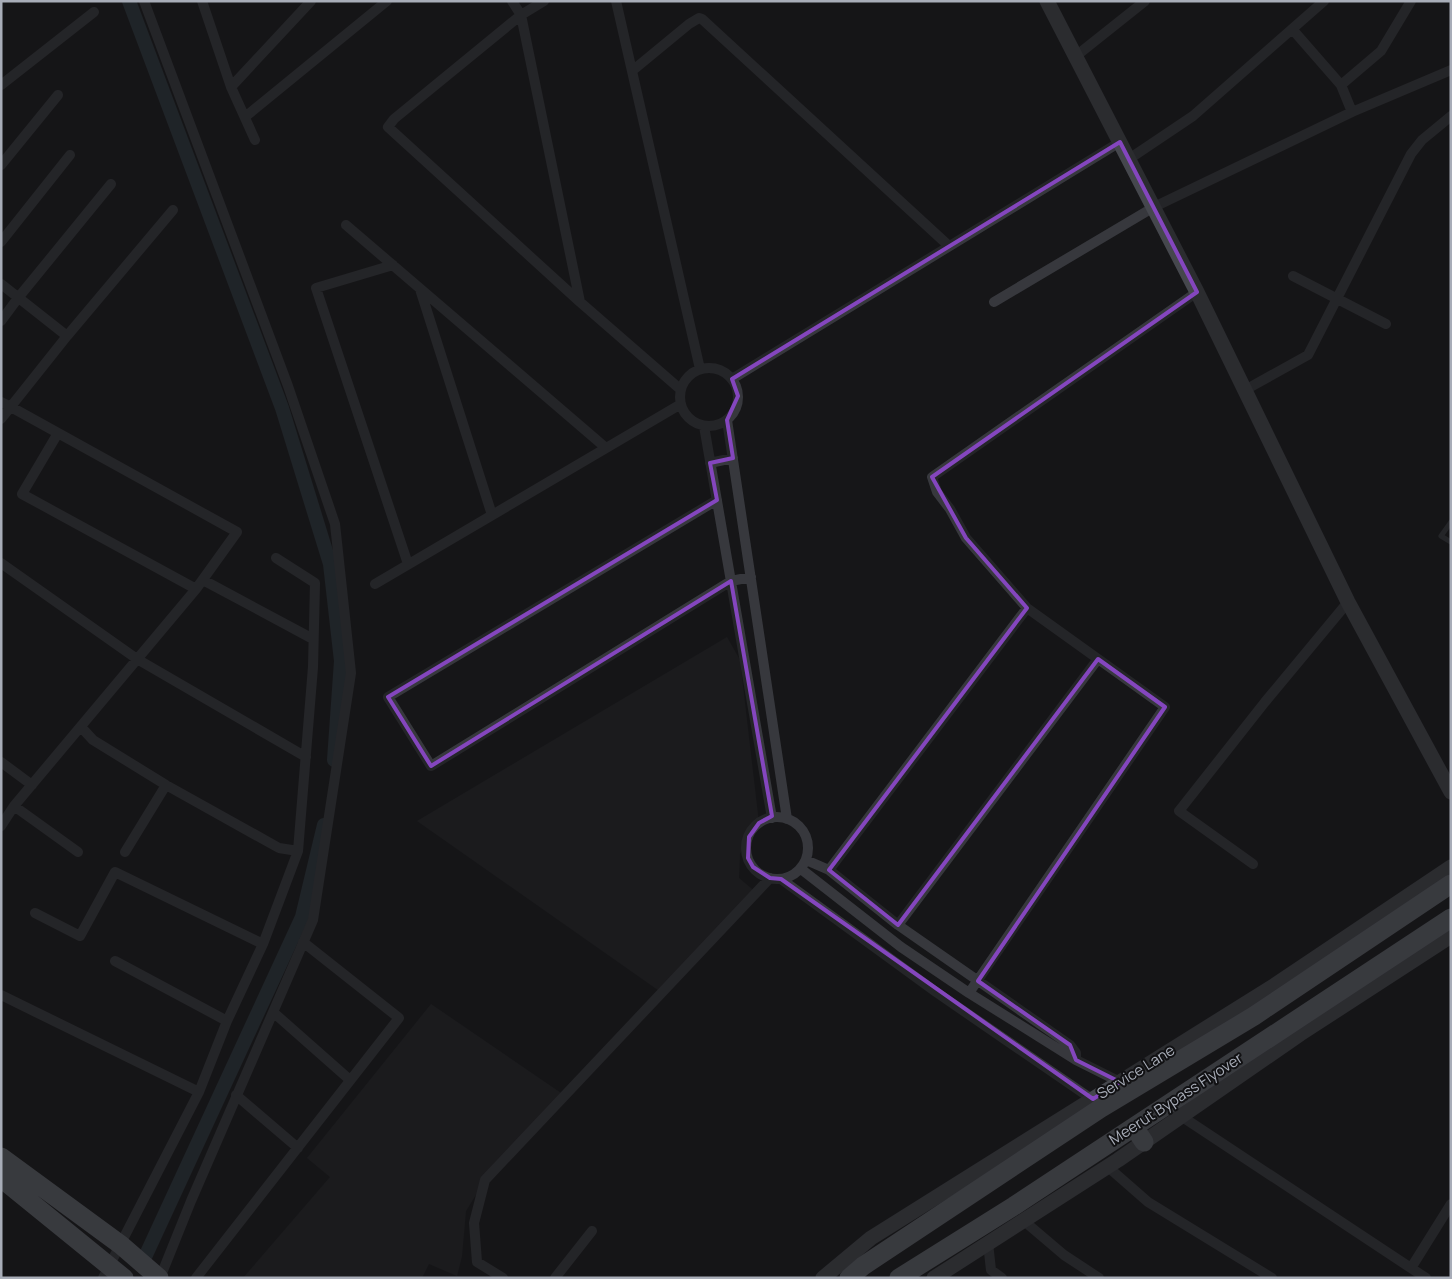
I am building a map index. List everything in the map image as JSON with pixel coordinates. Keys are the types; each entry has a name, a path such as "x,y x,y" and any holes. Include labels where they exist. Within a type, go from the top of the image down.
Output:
{"highway":[{"name":"Meerut Bypass Flyover","path":"1097,1103 1266,1008 1451,884"},
{"name":"Meerut Bypass Flyover","path":"899,1278 1014,1206 1139,1135 1274,1034 1451,918"},
{"path":"850,1278 863,1266 1097,1103"},
{"path":"1,1157 121,1245 160,1278"},
{"path":"1,1178 106,1272 124,1278"}],"street":[{"path":"144,1 288,386 335,524 351,673 313,920 236,1096 160,1278"},
{"path":"202,1 232,86 255,140"},
{"path":"232,86 311,1"},
{"path":"245,117 387,1"},
{"path":"512,1 521,15 580,302"},
{"path":"544,1 521,15 394,118 388,127 580,302 680,389"},
{"path":"616,1 700,369"},
{"path":"1047,1 1154,206 1348,602 1451,792"},
{"path":"1076,56 1145,1"},
{"path":"1129,159 1193,116 1324,1"},
{"path":"1341,85 1382,51 1410,1"},
{"path":"1,85 94,12"},
{"path":"632,71 689,24 699,18 702,19 949,246"},
{"path":"1293,30 1341,85 1352,112"},
{"path":"994,302 1154,206 1352,112 1451,70"},
{"path":"1,165 58,95"},
{"path":"1245,390 1308,355 1411,154 1422,140 1451,116"},
{"path":"732,379 1120,142"},
{"path":"1,242 70,155"},
{"path":"1,321 111,184"},
{"path":"1,419 67,336 173,210"},
{"path":"346,225 606,448"},
{"path":"393,265 316,288 408,564"},
{"path":"1293,276 1386,324"},
{"path":"1,284 67,336"},
{"path":"420,288 492,515"},
{"path":"969,992 1165,708 1027,608 966,538 950,509 937,492 932,477 1197,292"},
{"path":"700,369 718,369 732,379 737,387 737,405 727,420 712,426 704,426 687,417 681,404 680,389 684,380 700,369"},
{"path":"1,402 237,532 200,585 14,806 1,826"},
{"path":"375,584 681,404"},
{"path":"727,420 787,819"},
{"path":"704,426 772,818"},
{"path":"58,433 22,494 200,585 313,639"},
{"path":"710,463 733,458"},
{"path":"717,500 388,697 431,766 731,581 750,577"},
{"path":"106,1272 199,1092 227,1021 262,944 298,851 306,757 315,583 276,558"},
{"path":"1,564 137,659 306,757"},
{"path":"1253,864 1179,811 1265,702 1348,602"},
{"path":"829,870 1027,608"},
{"path":"741,639 760,637"},
{"path":"898,925 1098,659"},
{"path":"754,711 770,708"},
{"path":"81,727 93,740 166,785 279,848 298,851"},
{"path":"1,762 32,785"},
{"path":"125,852 166,785"},
{"path":"14,806 78,852"},
{"path":"503,1278 478,1262 474,1223 485,1180 776,879 795,874 804,864 807,840 796,824 787,819 772,818 759,823 753,829 746,848 748,858 753,867 776,879 1097,1103"},
{"path":"804,864 829,870 898,925 1070,1045 1076,1053 1076,1060"},
{"path":"804,864 901,947 1076,1060 1124,1087"},
{"name":"Service Lane","path":"1124,1087 1451,867"},
{"path":"36,913 80,936 115,872 262,944"},
{"path":"934,1278 1108,1167 1139,1135 1181,1116 1300,1034 1451,936"},
{"path":"196,1278 399,1018 304,942"},
{"path":"892,959 901,947"},
{"path":"115,961 227,1021"},
{"path":"936,992 947,977"},
{"path":"1,995 199,1092"},
{"path":"273,1012 350,1080"},
{"path":"236,1096 298,1148"},
{"name":"Service Lane","path":"823,1278 871,1238 1097,1103"},
{"path":"1181,1116 1426,1278"},
{"path":"1108,1167 1148,1202 1272,1278"},
{"path":"1411,1268 1451,1204"},
{"path":"1024,1221 1064,1255 1098,1278"},
{"path":"556,1278 592,1231"},
{"path":"988,1243 991,1270 1002,1278"}],"lane":[{"path":"1451,522 1442,536 1451,542"}],"highlighted area":[{"path":"1120,142 1197,292 932,477 966,538 1027,608 829,870 898,925 1098,659 1165,707 978,981 1070,1045 1076,1060 1120,1082 1093,1099 781,879 770,878 753,867 748,858 749,837 759,823 772,816 731,581 431,766 388,697 717,500 710,463 733,458 727,420 738,396 732,379"}],"shaded area":[{"path":"727,637 740,660 759,823 753,829 740,854 739,878 758,894 665,995 417,821"},
{"path":"431,1004 564,1095 485,1180 466,1211 462,1256 457,1276 429,1264 422,1278 243,1278 330,1177 307,1158"}],"waterway":[{"path":"129,1 282,408 330,564 341,661 334,760"},
{"path":"145,1257 302,917 324,825"}]}
